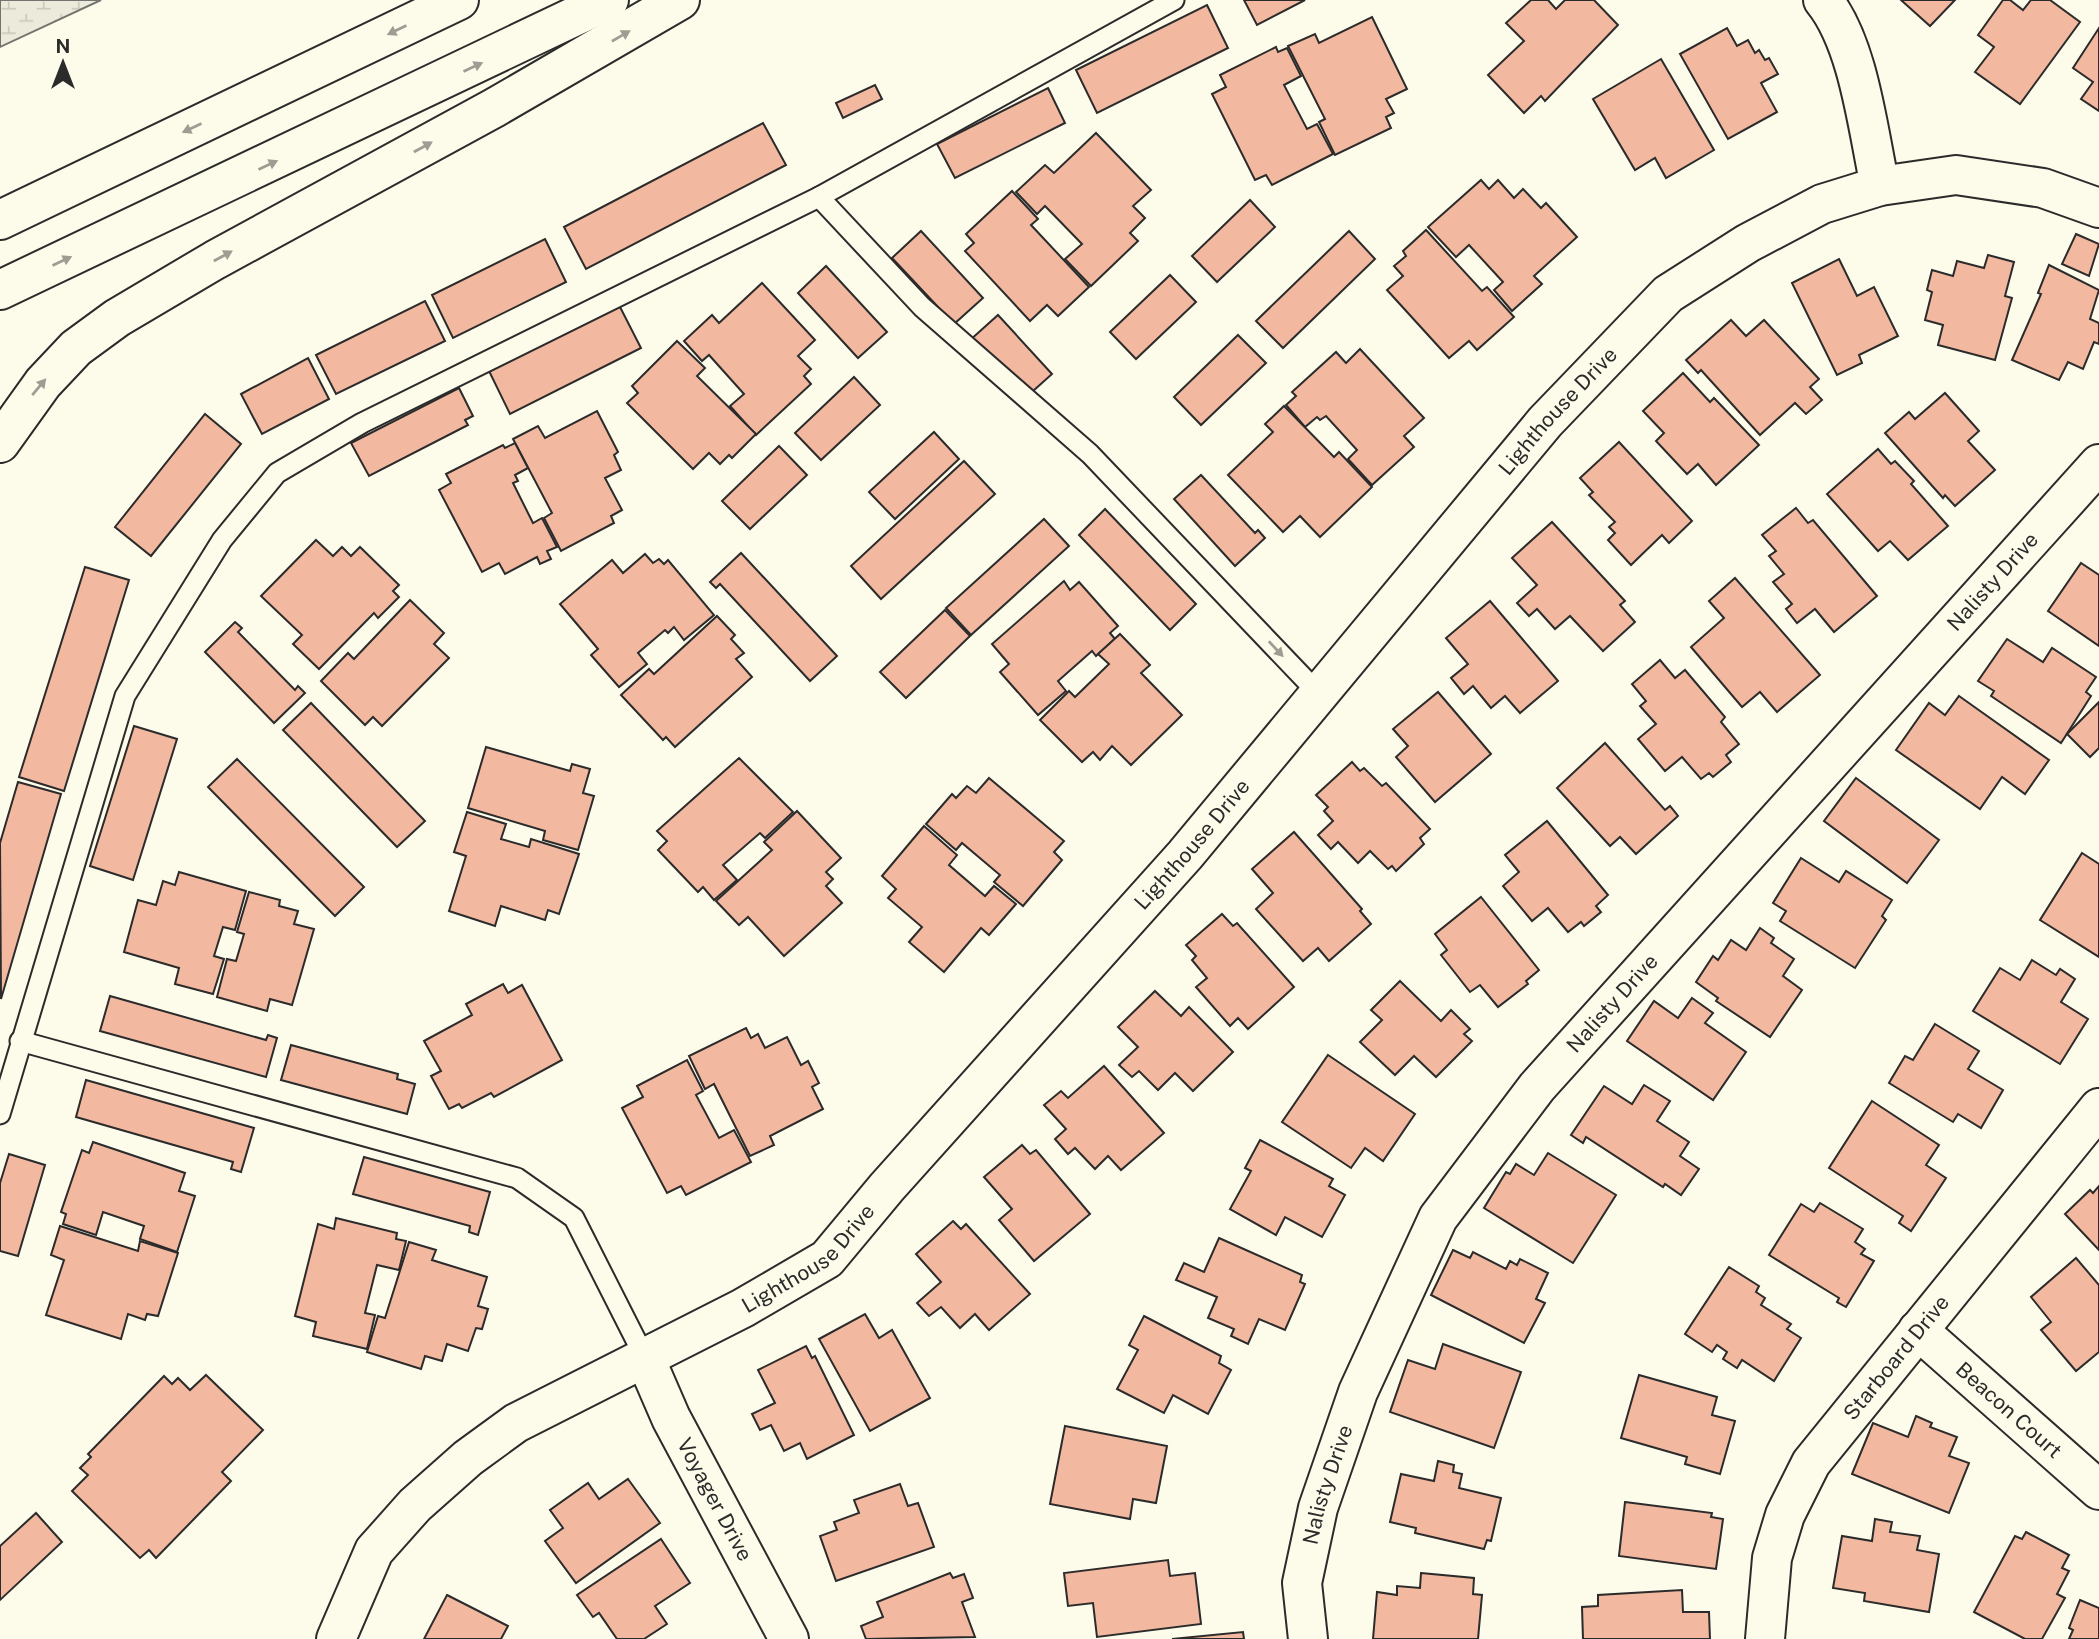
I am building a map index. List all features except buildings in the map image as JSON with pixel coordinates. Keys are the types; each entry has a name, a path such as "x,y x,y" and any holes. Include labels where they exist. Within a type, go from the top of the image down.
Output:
{"main road":[{"path":"0,219 459,0"},
{"path":"0,290 610,0"},
{"path":"0,443 43,383 76,348 117,318 215,260 494,108 680,0"},
{"path":"1823,0 1837,17 1850,50 1880,186"},
{"name":"Lighthouse Drive","path":"336,1639 373,1551 415,1505 468,1458 516,1423 743,1308 827,1259 887,1187 1185,855 1545,422 1668,294 1748,243 1822,204 1880,186 1956,175 2042,188 2099,208"},
{"name":"Nalisty Drive","path":"1308,1639 1302,1583 1318,1508 1358,1392 1438,1218 1537,1087 2099,464"},
{"name":"Starboard Drive","path":"1765,1639 1772,1558 1785,1515 1811,1463 2099,1108"},
{"name":"Beacon Court","path":"1918,1331 2099,1490"},
{"name":"Voyager Drive","path":"645,1358 671,1418 789,1639"}],"lane":[{"path":"0,1114 125,696 222,540 277,472 362,423 819,197 1174,0"},
{"path":"819,197 922,307 1090,454 1319,694"},
{"path":"20,1041 517,1178 574,1218 645,1358"}],"green space":[{"path":"0,0 101,0 0,47"}]}
